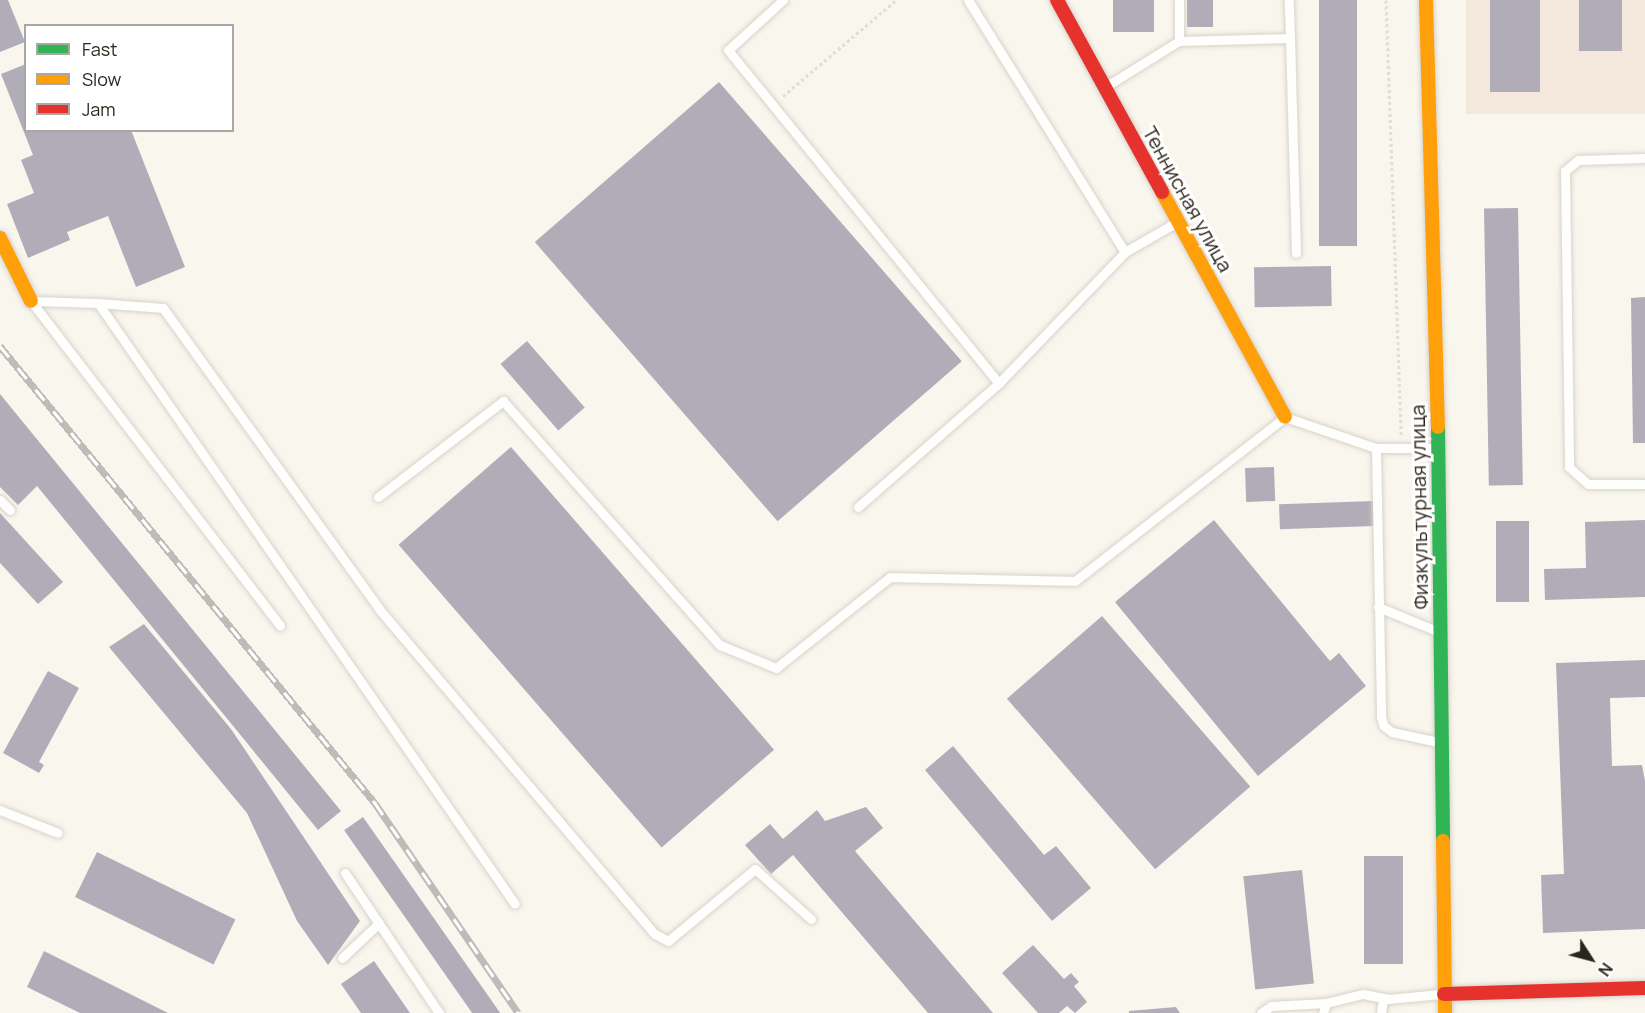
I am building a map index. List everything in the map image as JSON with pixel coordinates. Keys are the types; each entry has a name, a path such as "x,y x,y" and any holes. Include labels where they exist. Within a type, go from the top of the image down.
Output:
{"main road":[{"name":"Теннисная улица","path":"1057,0 1285,417"},
{"name":"Физкультурная улица","path":"1426,0 1439,448 1445,1013"},
{"path":"0,238 31,301"},
{"path":"1444,994 1645,988"}],"lane":[{"path":"783,0 728,50 999,383"},
{"path":"968,0 1125,252"},
{"path":"1179,0 1179,41"},
{"path":"1289,0 1296,253"},
{"path":"1104,87 1179,41 1290,38"},
{"path":"1645,158 1578,160 1565,171 1569,466 1588,484 1645,484"},
{"path":"858,507 999,383 1125,252 1179,221"},
{"path":"31,301 163,308 379,609 655,934 668,941 755,869 811,919"},
{"path":"31,301 280,625"},
{"path":"98,303 515,904"},
{"path":"378,497 503,401 720,645 776,668 890,577 1076,581 1285,417 1376,448 1439,448"},
{"path":"1376,448 1378,607 1384,726 1392,732 1441,743"},
{"path":"0,500 10,510"},
{"path":"1378,607 1440,632"},
{"path":"0,810 58,833"},
{"path":"345,873 439,1013"},
{"path":"342,958 379,923"},
{"path":"1261,1013 1271,1006 1326,1003 1363,994 1383,998 1444,994"},
{"path":"1381,1013 1383,998"},
{"path":"1323,1013 1326,1003"}],"path":[{"path":"773,105 896,0"},
{"path":"1386,0 1401,448"}],"shaded area":[{"path":"1466,0 1645,0 1645,114 1466,114"}],"building":[{"path":"0,0 8,0 24,42 0,52"},
{"path":"1113,0 1154,0 1154,32 1113,32"},
{"path":"1187,0 1213,0 1213,27 1187,27"},
{"path":"1319,0 1357,0 1357,246 1319,246"},
{"path":"1490,0 1540,0 1540,92 1490,92"},
{"path":"1579,0 1622,0 1622,51 1579,51"},
{"path":"24,65 24,132 132,132 185,267 136,287 108,216 67,232 70,240 28,258 7,204 34,193 21,160 33,155 1,74"},
{"path":"719,82 962,361 778,521 535,242"},
{"path":"1518,208 1523,485 1489,486 1484,209"},
{"path":"1331,266 1332,306 1255,307 1254,267"},
{"path":"1645,297 1645,443 1633,443 1631,298"},
{"path":"527,341 585,407 558,430 501,364"},
{"path":"0,394 341,811 318,830 37,486 18,505 0,487"},
{"path":"511,447 774,750 662,847 399,545"},
{"path":"1274,467 1275,501 1246,502 1245,468"},
{"path":"1374,501 1375,526 1280,529 1279,504"},
{"path":"0,513 63,582 38,604 0,563"},
{"path":"1214,520 1330,661 1339,653 1366,686 1258,776 1115,602"},
{"path":"1645,520 1645,597 1545,600 1544,569 1586,568 1585,522"},
{"path":"1496,521 1529,521 1529,602 1496,602"},
{"path":"1102,616 1250,787 1155,869 1007,699"},
{"path":"144,624 231,729 360,921 328,965 297,921 247,813 109,647"},
{"path":"1645,660 1645,697 1610,698 1612,766 1642,765 1645,781 1645,929 1543,933 1541,875 1564,874 1556,663"},
{"path":"48,671 79,688 39,762 44,765 39,773 3,753"},
{"path":"953,746 1044,855 1056,846 1091,888 1052,921 925,770"},
{"path":"866,807 883,828 855,851 993,1013 928,1013 793,855 771,874 745,845 770,824 783,839 817,810 825,821"},
{"path":"363,817 500,1013 472,1013 344,830"},
{"path":"97,852 235,920 213,964 75,897"},
{"path":"1364,856 1403,856 1403,964 1364,964"},
{"path":"1302,870 1314,983 1255,990 1243,876"},
{"path":"1033,945 1064,979 1071,973 1079,982 1074,986 1087,1002 1075,1013 1067,1006 1059,1013 1038,1013 1002,973"},
{"path":"44,951 168,1013 80,1013 27,987"},
{"path":"374,961 410,1013 361,1013 341,984"},
{"path":"1176,1007 1180,1013 1129,1013 1129,1011"}],"railway":[{"path":"0,346 375,803 518,1013"}],"traffic: fast":[{"path":"1438,427 1443,841"}],"traffic: slow":[{"path":"1426,0 1438,427"},
{"path":"1162,192 1285,417"},
{"path":"0,238 31,301"},
{"path":"1443,841 1445,1013"}],"traffic: jam":[{"path":"1057,0 1162,192"},
{"path":"1444,994 1645,988"}]}
